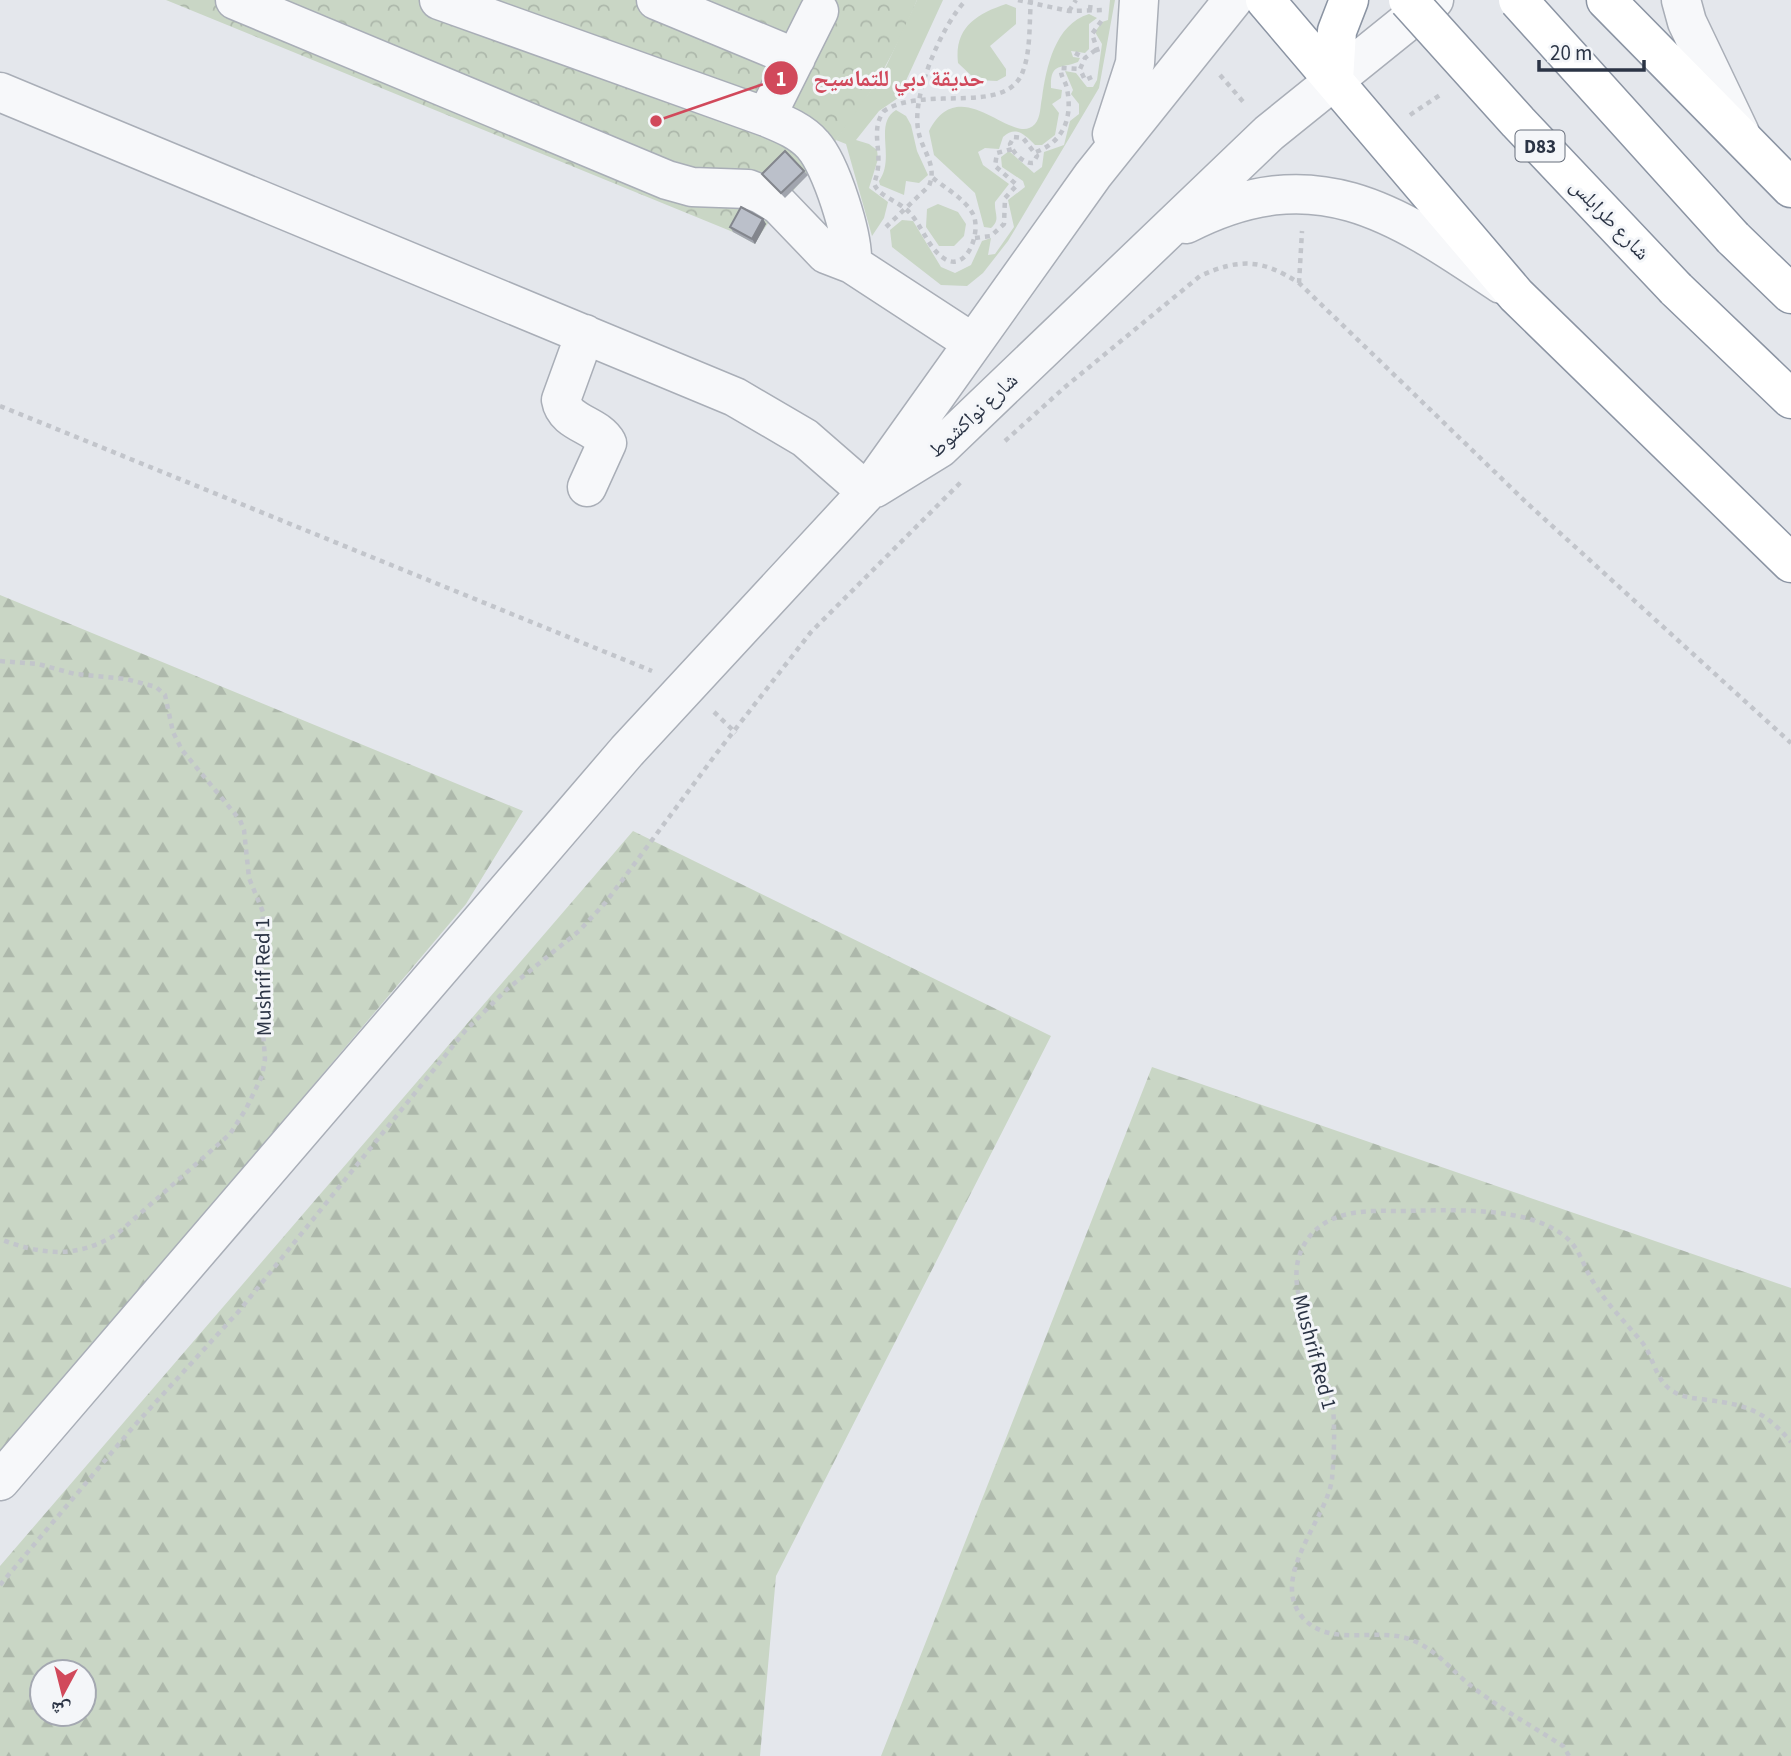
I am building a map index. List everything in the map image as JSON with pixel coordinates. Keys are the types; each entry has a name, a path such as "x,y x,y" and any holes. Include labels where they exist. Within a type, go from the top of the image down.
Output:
{"highway":[{"path":"1265,0 1516,295 1791,563"},
{"path":"1334,80 1337,31 1349,0"},
{"name":"شارع طرابلس","path":"1408,0 1518,122 1676,289 1791,399"},
{"path":"1518,0 1733,239 1791,294"},
{"path":"1606,0 1791,188"}],"street":[{"path":"235,0 667,180 692,187 748,189 761,194 779,205 826,254 852,264 973,343"},
{"path":"439,0 766,117 804,136 822,157 850,236 852,264"},
{"path":"656,0 796,58"},
{"name":"شارع نواكشوط","path":"867,492 1093,175 1233,0"},
{"name":"شارع نواكشوط","path":"867,492 897,477 940,449 1153,241 1269,133 1434,0"},
{"path":"1681,0 1687,22 1745,144"},
{"path":"1093,175 1128,90 1138,37 1121,5"},
{"path":"766,117 819,10"},
{"path":"0,92 735,397 771,415 837,463 867,492 687,685 0,1481"},
{"path":"1153,241 1220,207 1247,200 1304,195 1337,199 1401,219 1516,295"},
{"path":"585,334 561,400 566,413 602,436 607,443 587,487"}],"path":[{"path":"852,264 904,207 929,186 933,178 933,170 918,132 921,97 942,32 966,0"},
{"path":"1018,0 1069,11 1121,5"},
{"path":"1069,11 1076,0"},
{"path":"1090,10 1091,0"},
{"path":"933,178 967,205 973,215 975,238 967,255 960,259 946,260 904,207 874,186 880,162 876,126 884,111 891,106 921,97 989,97 1011,89 1025,68 1031,1"},
{"path":"1096,68 1087,80 1082,77 1080,69 1085,58 1097,49 1098,60"},
{"path":"1074,53 1085,58"},
{"path":"1212,66 1269,133"},
{"path":"1036,152 1053,144 1065,130 1068,91 1061,68 1080,69"},
{"path":"1019,137 1036,152 1036,160 1029,163 1012,149 1011,141 1019,137"},
{"path":"975,238 990,236 1004,224 1005,198 1017,185 995,166 994,159 997,153 1012,149"},
{"path":"1001,445 1065,387 1200,276 1224,265 1250,263 1276,269 1298,283 1538,513 1791,743"},
{"path":"0,406 687,685 736,733"},
{"path":"0,1585 134,1426 239,1311 465,1031 505,991 579,931 606,902 716,754 736,733 762,692 811,632 924,515 973,471"},
{"name":"Mushrif Red 1","path":"0,662 38,664 75,674 126,679 156,687 165,695 173,732 182,750 230,805 244,830 249,878 263,912 260,991 265,1059 261,1076 246,1110 230,1134 117,1234 104,1242 62,1252 33,1252 0,1239"},
{"name":"Mushrif Red 1","path":"1569,1756 1563,1746 1485,1696 1436,1652 1411,1639 1395,1635 1335,1634 1317,1628 1303,1618 1295,1599 1298,1557 1307,1535 1323,1510 1332,1481 1333,1407 1299,1297 1296,1268 1302,1249 1314,1232 1326,1220 1362,1210 1493,1212 1555,1229 1570,1241 1612,1309 1650,1351 1663,1383 1686,1397 1728,1402 1759,1412 1772,1420 1791,1442"}],"green space":[{"path":"166,0 917,0 872,90 837,139 773,216 755,244 733,232"},
{"path":"917,0 943,0 898,98 879,111 856,140 877,150 878,159 869,188 888,202 884,218 872,236 846,144 836,140 883,73"},
{"path":"1110,0 1115,0 1099,88 1008,241 983,273 967,286 941,285 892,247 890,230 902,220 913,221 941,267 955,273 971,265 982,241 991,238 988,255 995,254 1014,227 1008,200 1025,187 1023,181 1002,167 1001,157 1009,151 1034,173 1042,167 1044,152 1064,145 1070,121 1079,114 1079,104 1071,94 1073,90 1065,71 1076,73 1087,87 1093,87 1097,80 1102,44 1095,32 1102,22 1108,20"},
{"path":"1006,4 1016,8 1016,24 990,46 1006,69 1006,76 997,81 976,80 958,63 960,40 969,24"},
{"path":"1089,14 1097,18 1089,24 1089,49 1085,53 1071,51 1073,57 1080,58 1078,62 1058,68 1052,74 1051,88 1062,90 1061,98 1052,104 1059,113 1055,135 1042,145 1035,145 1024,135 1012,132 1003,137 999,149 985,148 978,152 983,165 1009,184 995,202 994,225 991,228 984,227 975,193 934,155 929,131 942,114 956,107 971,108 1014,127 1025,129 1035,124 1054,48 1068,27"},
{"path":"896,110 906,116 911,125 917,151 928,175 919,183 906,181 904,195 880,185 879,181 886,162 886,124 889,116"},
{"path":"938,204 958,212 966,224 964,236 954,246 939,246 926,227 927,209"},
{"path":"0,595 523,811 466,904 0,1457"},
{"path":"633,831 1051,1036 776,1576 760,1756 0,1756 0,1566"},
{"path":"1152,1067 1791,1288 1791,1756 881,1756"}],"building":[{"path":"785,151 804,171 781,193 762,174"},
{"path":"741,207 763,219 752,239 730,227"}],"place":[{"name":"حديقة دبي للتماسيح","path":"656,121"}]}
